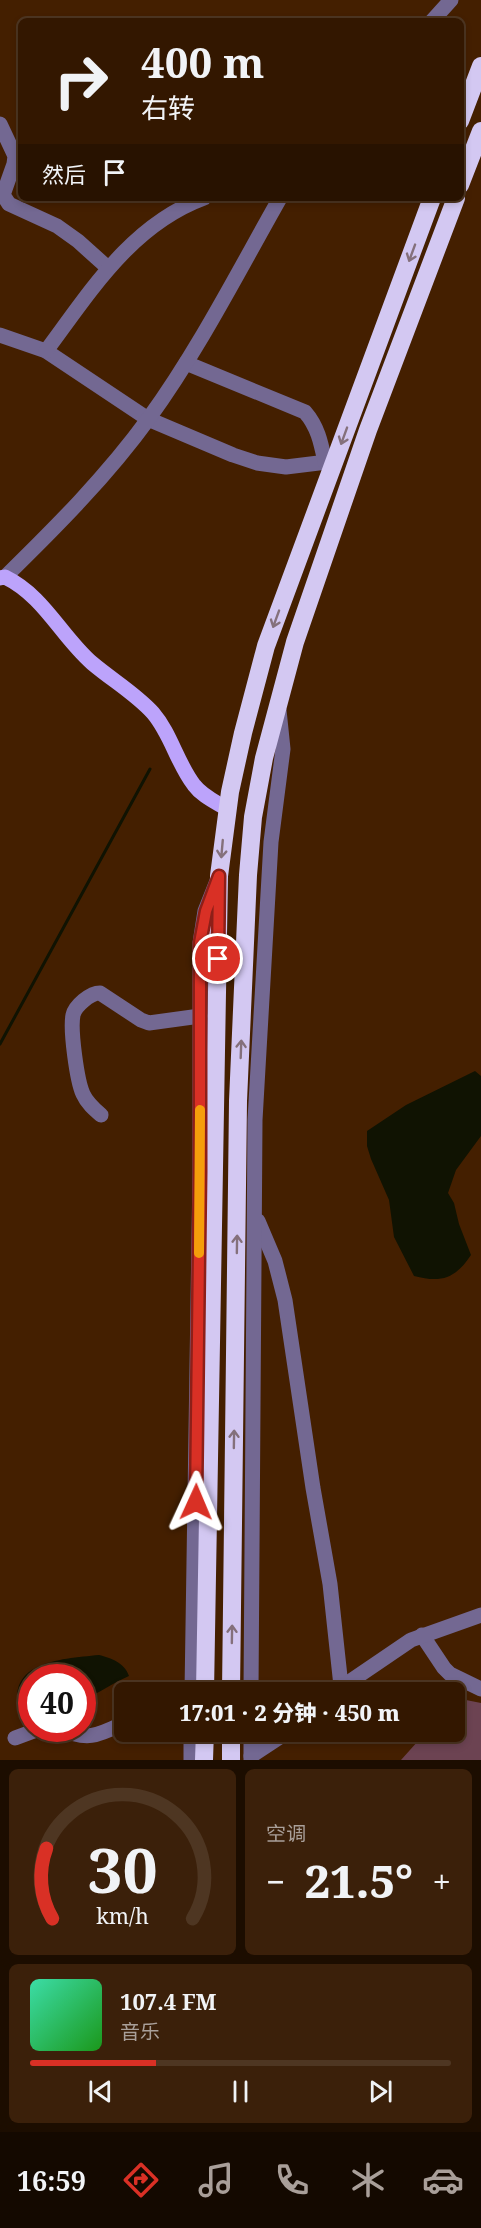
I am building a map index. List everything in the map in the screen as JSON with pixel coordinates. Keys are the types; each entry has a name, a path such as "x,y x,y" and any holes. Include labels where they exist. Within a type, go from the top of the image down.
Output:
{"highway":[{"path":"464,111 481,66"},
{"path":"464,175 481,130"},
{"path":"206,1682 219,876 227,809 243,733 266,646 330,462 431,201"},
{"path":"231,1682 238,1101 247,887 253,817 264,758 295,642 368,430 455,201"},
{"path":"204,1760 205,1742"},
{"path":"231,1742 231,1760"}],"main road":[{"path":"2,578 21,585 36,597 72,644 153,713 195,786 227,809"}],"street":[{"path":"435,18 451,0"},
{"path":"0,124 15,156 3,195 5,200 57,226 108,268"},
{"path":"46,351 108,268 126,249 166,216 196,201"},
{"path":"2,578 84,497 148,418 186,363 278,201"},
{"path":"0,335 46,351 148,418 233,455 257,463 286,467 330,462 314,422 305,412 186,363"},
{"path":"251,1682 255,1120 273,818 283,749 279,701"},
{"path":"192,1682 202,927 219,876"},
{"path":"101,1115 88,1103 80,1085 72,1022 75,1010 90,995 100,993 149,1023 200,1016"},
{"path":"256,1215 275,1261 285,1300 330,1584 337,1682"},
{"path":"348,1682 411,1640 481,1615"},
{"path":"423,1635 450,1674 481,1689"},
{"path":"96,1734 114,1727"},
{"path":"191,1742 191,1760"},
{"path":"251,1742 251,1758"},
{"path":"251,1758 274,1742"}],"shaded area":[{"path":"475,1071 481,1076 481,1136 456,1170 448,1193 454,1203 471,1255 459,1269 447,1277 432,1279 414,1276 394,1237 389,1200 371,1159 367,1146 367,1131 406,1105"},
{"path":"99,1655 121,1664 129,1676 96,1693 96,1664 45,1664"},
{"path":"465,1700 481,1703 481,1760 401,1760 417,1742 465,1742"}],"waterway":[{"path":"0,1044 150,769"}],"slow traffic":[{"path":"199,1253 200,1110"}],"route":[{"path":"196,1502 200,943 206,911 219,876 218,959"}]}
